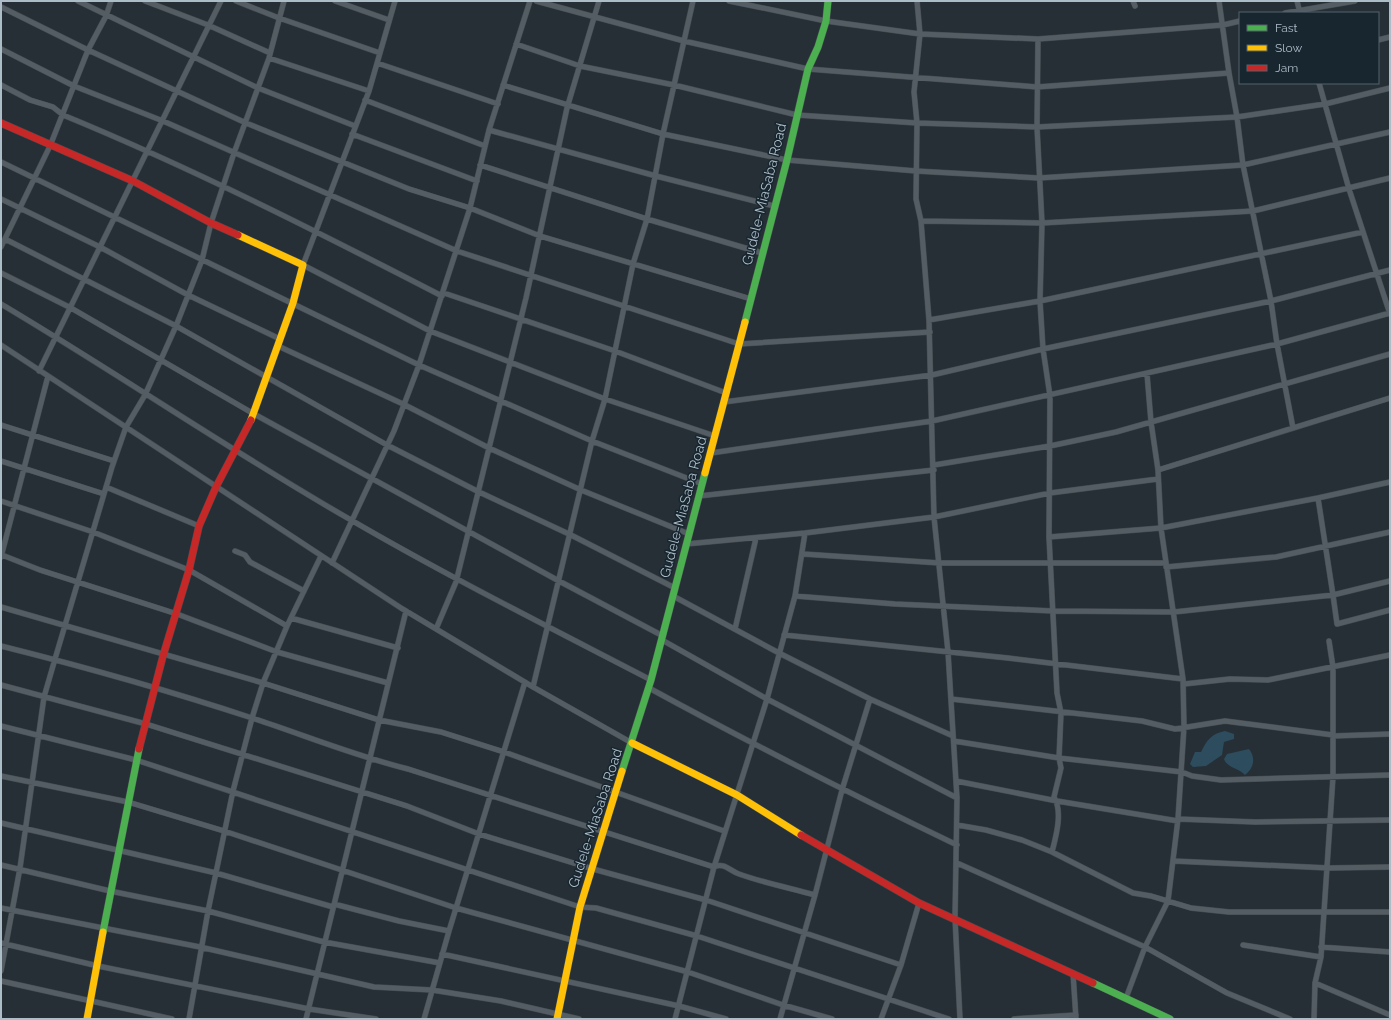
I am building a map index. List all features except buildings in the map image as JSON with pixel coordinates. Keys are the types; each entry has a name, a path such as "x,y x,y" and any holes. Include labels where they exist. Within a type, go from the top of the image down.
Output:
{"street":[{"path":"78,1 106,16 258,88 356,126"},
{"path":"1,247 50,146 88,50 106,16 111,1"},
{"path":"145,1 208,25 270,55 369,91"},
{"path":"39,371 221,1"},
{"path":"236,1 279,18 380,53"},
{"path":"1,971 4,943 20,868 44,697 114,461 126,427 145,395 176,326 202,260 211,223 234,153 270,55 284,1"},
{"path":"335,1 389,20"},
{"path":"87,1019 136,760 163,656 177,614 189,570 199,526 216,487 254,414 293,303 304,264 369,91 395,1"},
{"path":"332,563 387,446 420,365 470,208 489,130 530,1"},
{"path":"536,1 684,41 808,69 1037,88 1229,73"},
{"path":"436,629 456,579 531,277 568,105 599,1"},
{"path":"533,687 571,535 592,441 605,399 633,264 647,219 663,134 693,1"},
{"path":"729,1 826,21 920,34 1038,39 1223,25 1239,21"},
{"name":"Gudele-MiaSaba Road","path":"558,1016 563,980 580,907 650,684 774,206 788,160 808,69 818,47 826,21 828,1"},
{"path":"917,1 920,34 914,92 917,123 916,199 921,221 930,320 934,517 944,606 954,738 957,798 955,918 960,1019"},
{"path":"1219,1 1229,73 1238,117 1244,166 1260,253 1271,301 1277,344 1293,428"},
{"path":"1297,1 1299,12 1355,1"},
{"path":"1,7 88,50 246,122 409,189 470,208 540,236 751,299"},
{"path":"1379,40 1390,36"},
{"path":"1038,39 1037,127 1042,223 1040,301 1043,349 1050,396 1049,537 1057,694 1061,713 1059,758 1061,768 1054,797 1057,801 1058,827 1052,852"},
{"path":"516,44 580,66 674,85 797,115 917,123 1037,127 1238,117 1325,104 1390,88"},
{"path":"1,49 74,86 163,121 415,234 457,251 531,277 624,305 739,344 930,332"},
{"path":"377,63 498,104"},
{"path":"711,452 932,421 1050,396 1277,344 1390,313 1349,189 1319,84"},
{"path":"1,85 30,100 53,107 63,115 148,151 316,231 443,294 615,351 726,393"},
{"path":"503,85 663,134 788,160 916,171 1039,178 1244,166 1335,143 1390,132"},
{"path":"365,100 485,146"},
{"path":"1,123 50,146 133,181 211,223 304,264 430,331 605,399 715,436"},
{"path":"489,130 558,150 774,206"},
{"path":"352,134 477,180"},
{"path":"1,162 420,365 500,402 592,441 702,484"},
{"path":"480,164 647,219 762,253"},
{"path":"921,221 1042,223 1253,211 1390,178"},
{"path":"1,199 100,247 188,295 488,448 581,490 689,534"},
{"path":"930,320 1040,301 1363,232"},
{"path":"5,239 176,326 387,446 477,491 571,535 675,588"},
{"path":"724,402 932,375 1043,349 1271,301 1390,270"},
{"path":"1,273 71,308 254,414 662,638 767,699 957,798"},
{"path":"1,304 56,337 145,395 351,520 456,579 548,627 753,744 842,790 957,845"},
{"path":"1,345 320,556 406,611 533,687 632,743 737,795 826,851 919,903 955,918 1170,1019"},
{"path":"699,496 934,467 1050,446 1151,422 1390,354"},
{"path":"1126,998 1146,947 1168,901 1178,820 1184,727 1184,682 1161,528 1158,470 1151,422 1148,374"},
{"path":"48,376 15,505 3,543 1,556 177,614 277,652 388,683"},
{"path":"1158,470 1390,398"},
{"path":"1,425 114,461"},
{"path":"1,461 104,494"},
{"path":"686,544 805,533 934,517 1050,493 1158,480"},
{"path":"1049,537 1161,528 1318,498 1390,482"},
{"path":"106,487 199,526"},
{"path":"1318,498 1334,595 1337,624 1390,610"},
{"path":"1,501 93,532 189,570 287,626"},
{"path":"803,554 940,563 1166,565 1276,557 1326,548 1390,532"},
{"path":"675,1019 724,831 737,795 767,699 795,596 803,554 805,533"},
{"path":"735,629 756,538"},
{"path":"235,551 245,555 250,562 304,591"},
{"path":"189,1019 200,947 241,755 263,683 287,626 320,556"},
{"path":"795,596 944,606 1053,611 1174,612 1334,595 1390,581"},
{"path":"673,596 779,653 870,699 954,738 1059,758 1182,772 1192,776 1221,780 1390,775"},
{"path":"1,607 66,625 163,656 263,683 379,720 441,732 504,752 616,794 724,831"},
{"path":"306,1019 318,976 324,942 344,872 361,792 406,611"},
{"path":"291,618 398,648"},
{"path":"784,635 948,652 1184,682 1230,679 1268,680 1390,655"},
{"path":"1314,1019 1315,983 1321,958 1325,913 1334,777 1333,667 1329,641"},
{"path":"1,646 55,660 252,718 370,759 408,769 491,795 604,833 714,867 721,865 738,874 815,895"},
{"path":"424,1019 442,954 525,682"},
{"path":"1,686 146,724 407,806 479,834 593,869 706,900 901,965"},
{"path":"780,1019 793,968 815,895 842,790 870,699"},
{"path":"951,699 1061,713 1142,721 1175,729 1225,721 1333,736 1390,734"},
{"path":"1,726 136,760 468,868 580,907 596,908 696,936 889,998 949,1019"},
{"path":"1,776 32,781 128,802 224,831 456,908 688,972 783,1005 832,1019"},
{"path":"956,781 1057,801 1178,820 1255,822 1390,820"},
{"path":"1,823 216,874 398,921 449,931"},
{"path":"957,825 986,830 1022,840 1052,852 1133,893 1151,896 1191,908 1229,912 1390,912"},
{"path":"1173,861 1328,868 1390,867"},
{"path":"957,863 1146,947 1227,993 1290,1019"},
{"path":"1,865 20,868 110,891 208,911 324,942 440,963"},
{"path":"881,1019 901,965 919,903"},
{"path":"1,908 200,947 374,988 432,990 579,1019"},
{"path":"4,943 98,966 309,1009 376,1019"},
{"path":"1243,945 1321,958"},
{"path":"1321,947 1390,952"},
{"path":"442,954 679,1006 726,1019"},
{"path":"1014,1019 1076,1017 1074,973"},
{"path":"1,981 172,1019"},
{"path":"1315,983 1390,1015"}],"water":[{"path":"1225,731 1234,734 1234,739 1224,742 1222,755 1206,766 1193,767 1190,764 1195,752 1201,752 1210,738"},
{"path":"1249,749 1253,756 1253,763 1245,775 1230,766 1224,759 1227,754"}],"traffic: fast":[{"path":"745,322 787,160 808,69 818,47 826,21 828,1"},
{"path":"622,771 651,680 705,473"},
{"path":"103,932 139,749"},
{"path":"1093,983 1170,1019"}],"traffic: slow":[{"path":"238,235 303,265 293,303 251,420"},
{"path":"705,473 745,322"},
{"path":"632,743 737,795 801,835"},
{"path":"557,1019 580,907 622,771"},
{"path":"87,1019 103,932"}],"traffic: jam":[{"path":"1,123 133,181 211,223 238,235"},
{"path":"139,749 163,656 189,570 199,526 216,487 251,420"},
{"path":"801,835 919,903 1093,983"}]}
